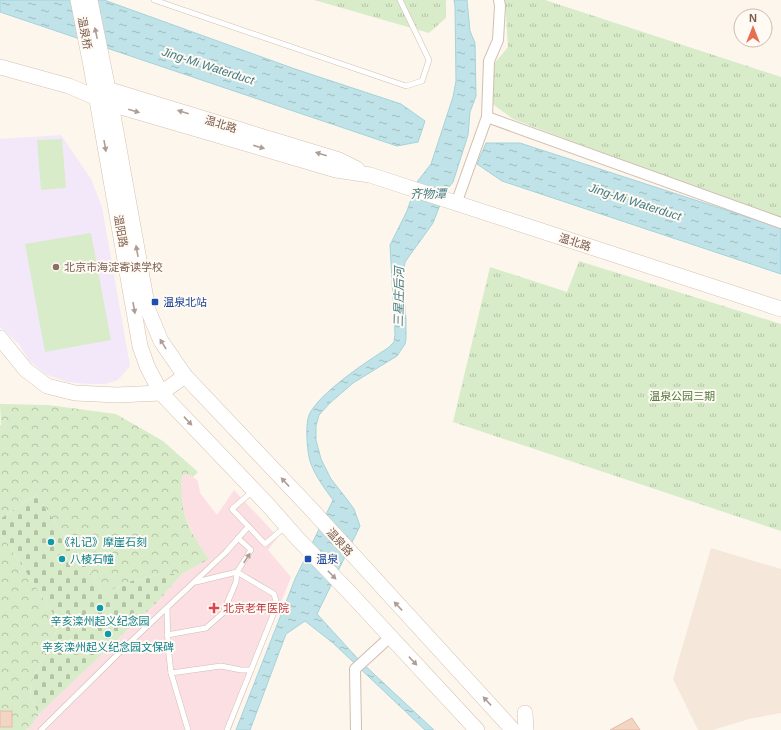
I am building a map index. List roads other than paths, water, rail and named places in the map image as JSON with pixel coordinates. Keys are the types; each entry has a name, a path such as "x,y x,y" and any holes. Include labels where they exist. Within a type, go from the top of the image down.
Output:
{"main road":[{"name":"温泉桥","path":"78,0 97,66"},
{"name":"温泉桥","path":"90,0 97,66"},
{"name":"温阳路","path":"97,66 148,310 161,342 185,376"},
{"name":"温北路","path":"0,67 103,95 336,170 370,176 781,308"},
{"name":"温阳路","path":"103,95 140,346 147,366 161,393"},
{"path":"0,338 26,370 47,386 75,393 116,395 161,393 185,376"},
{"name":"温泉路","path":"185,376 312,510 513,730"},
{"path":"161,393 254,490 477,730"},
{"path":"525,713 526,730"}],"street":[{"path":"450,202 487,117 489,61 498,40 499,0"},
{"path":"487,117 781,223"},
{"path":"356,730 355,669 390,637"}],"lane":[{"path":"154,0 406,86 422,82 429,60 400,0"},
{"path":"254,490 232,509 265,544 286,526"},
{"path":"41,730 123,649 226,552 248,527"},
{"path":"167,635 206,628 223,613 236,582 237,572 251,550 238,538"},
{"path":"195,582 237,572 274,594 276,600 275,610 227,730"},
{"path":"167,609 167,635 171,673 188,730"},
{"path":"171,673 221,666 241,670 251,670"}],"water":[{"name":"Jing-Mi Waterduct","path":"0,0 104,0 295,69 401,104 425,121 418,142 397,146 0,12"},
{"path":"454,0 467,0 470,31 475,43 476,96 470,112 468,135 453,182 445,192 433,223 405,262 403,280 406,320 405,344 397,356 353,383 330,403 319,415 316,426 316,440 321,459 331,479 354,509 360,526 317,614 359,660 434,730 425,730 333,643 305,621 286,634 250,730 236,730 295,579 333,500 318,478 310,460 307,432 309,415 314,406 322,397 344,378 388,348 394,342 395,334 390,245 407,211 417,182 431,164 453,97 456,81"},
{"name":"Jing-Mi Waterduct","path":"486,143 520,143 781,228 781,274 502,181 477,164"}],"place":[{"name":"北京市海淀寄读学校","path":"56,267"},
{"name":"温泉北站","path":"155,302"},
{"name":"《礼记》摩崖石刻","path":"51,542"},
{"name":"八棱石幢","path":"62,559"},
{"name":"温泉","path":"308,559"},
{"name":"辛亥滦州起义纪念园","path":"100,608"},
{"name":"北京老年医院","path":"214,608"},
{"name":"辛亥滦州起义纪念园文保碑","path":"108,634"}],"water label":[{"name":"齐物潭","path":"428,194"},
{"name":"三星庄后河","path":"399,297"}],"park label":[{"name":"温泉公园三期","path":"682,396"}]}
